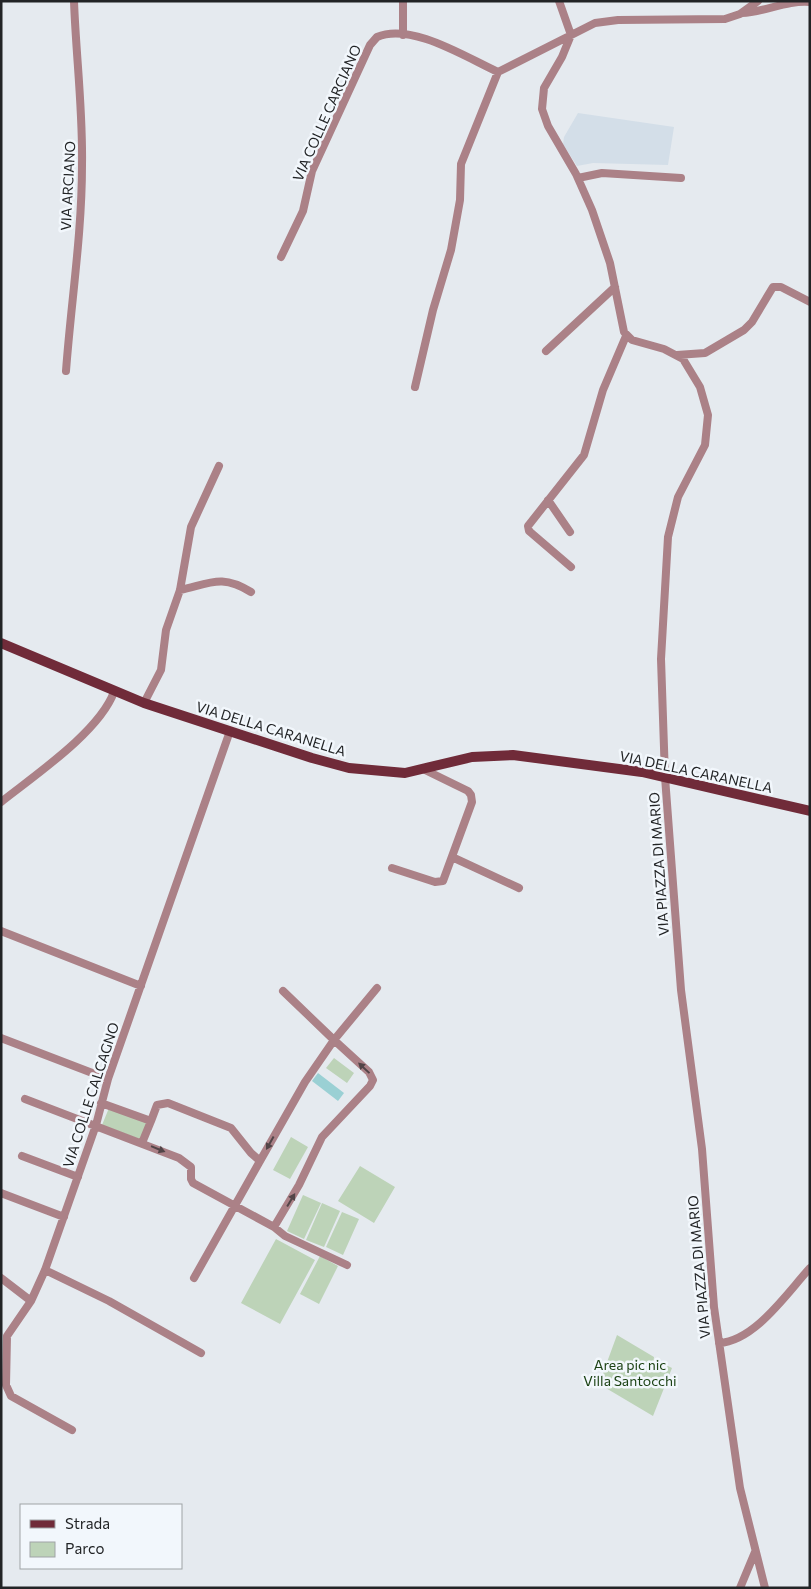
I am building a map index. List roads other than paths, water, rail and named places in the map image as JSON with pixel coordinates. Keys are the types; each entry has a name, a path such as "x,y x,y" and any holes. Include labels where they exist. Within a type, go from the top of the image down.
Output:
{"main road":[{"name":"VIA DELLA CARANELLA","path":"1,643 144,703 349,768 396,773 425,770 460,759 501,754 629,770 810,811"}],"street":[{"name":"VIA ARCIANO","path":"66,371 82,193 82,118 74,1"},
{"path":"403,1 404,35"},
{"path":"558,1 571,35 562,57 544,88 541,102 548,126 578,178 601,234 615,287 620,322 626,336 635,341 664,349 677,355 705,353 739,334 750,325 769,290 775,286 810,302"},
{"path":"415,387 433,310 451,250 460,200 461,164 498,72 590,24 601,22 714,20 730,18 742,13 758,1"},
{"path":"742,13 763,11 796,2 810,2"},
{"name":"VIA COLLE CARCIANO","path":"281,257 303,211 311,175 372,42 382,35 404,35 435,42 498,72"},
{"path":"578,178 602,172 681,178"},
{"path":"546,351 615,287"},
{"path":"571,567 528,528 586,452 603,390 626,336"},
{"name":"VIA PIAZZA DI MARIO","path":"677,355 686,364 700,387 706,402 708,424 704,448 678,498 668,537 661,659 665,777 682,998 702,1149 711,1277 719,1343 740,1488 765,1588"},
{"path":"144,703 160,674 166,630 180,590 193,522 219,466"},
{"path":"548,500 570,532"},
{"path":"180,590 225,581 236,583 251,592"},
{"path":"1,802 87,731 100,715 114,692"},
{"name":"VIA COLLE CALCAGNO","path":"72,1430 14,1400 4,1387 7,1338 31,1301 45,1270 96,1125 108,1079 230,731"},
{"path":"392,868 441,883 472,802 472,795 465,789 425,770"},
{"path":"452,857 519,888"},
{"path":"1,931 141,986"},
{"path":"194,1278 304,1082 334,1040 377,988"},
{"path":"274,1227 300,1185 322,1137 373,1083 371,1074 283,992"},
{"path":"1,1038 108,1079"},
{"path":"25,1099 142,1143 187,1163 192,1169 190,1178 193,1183 274,1227 285,1236 348,1265"},
{"path":"102,1103 151,1121"},
{"path":"142,1143 157,1105 168,1103 231,1128 260,1161"},
{"path":"22,1156 78,1177"},
{"path":"1,1193 64,1217"},
{"path":"719,1343 733,1341 751,1331 810,1268"},
{"path":"45,1270 109,1301 201,1353"},
{"path":"1,1278 31,1301"},
{"path":"740,1588 755,1552"}],"water":[{"path":"318,1073 344,1093 338,1101 312,1081"}],"park label":[{"name":"Area pic nic Villa Santocchi","path":"630,1374"}]}
